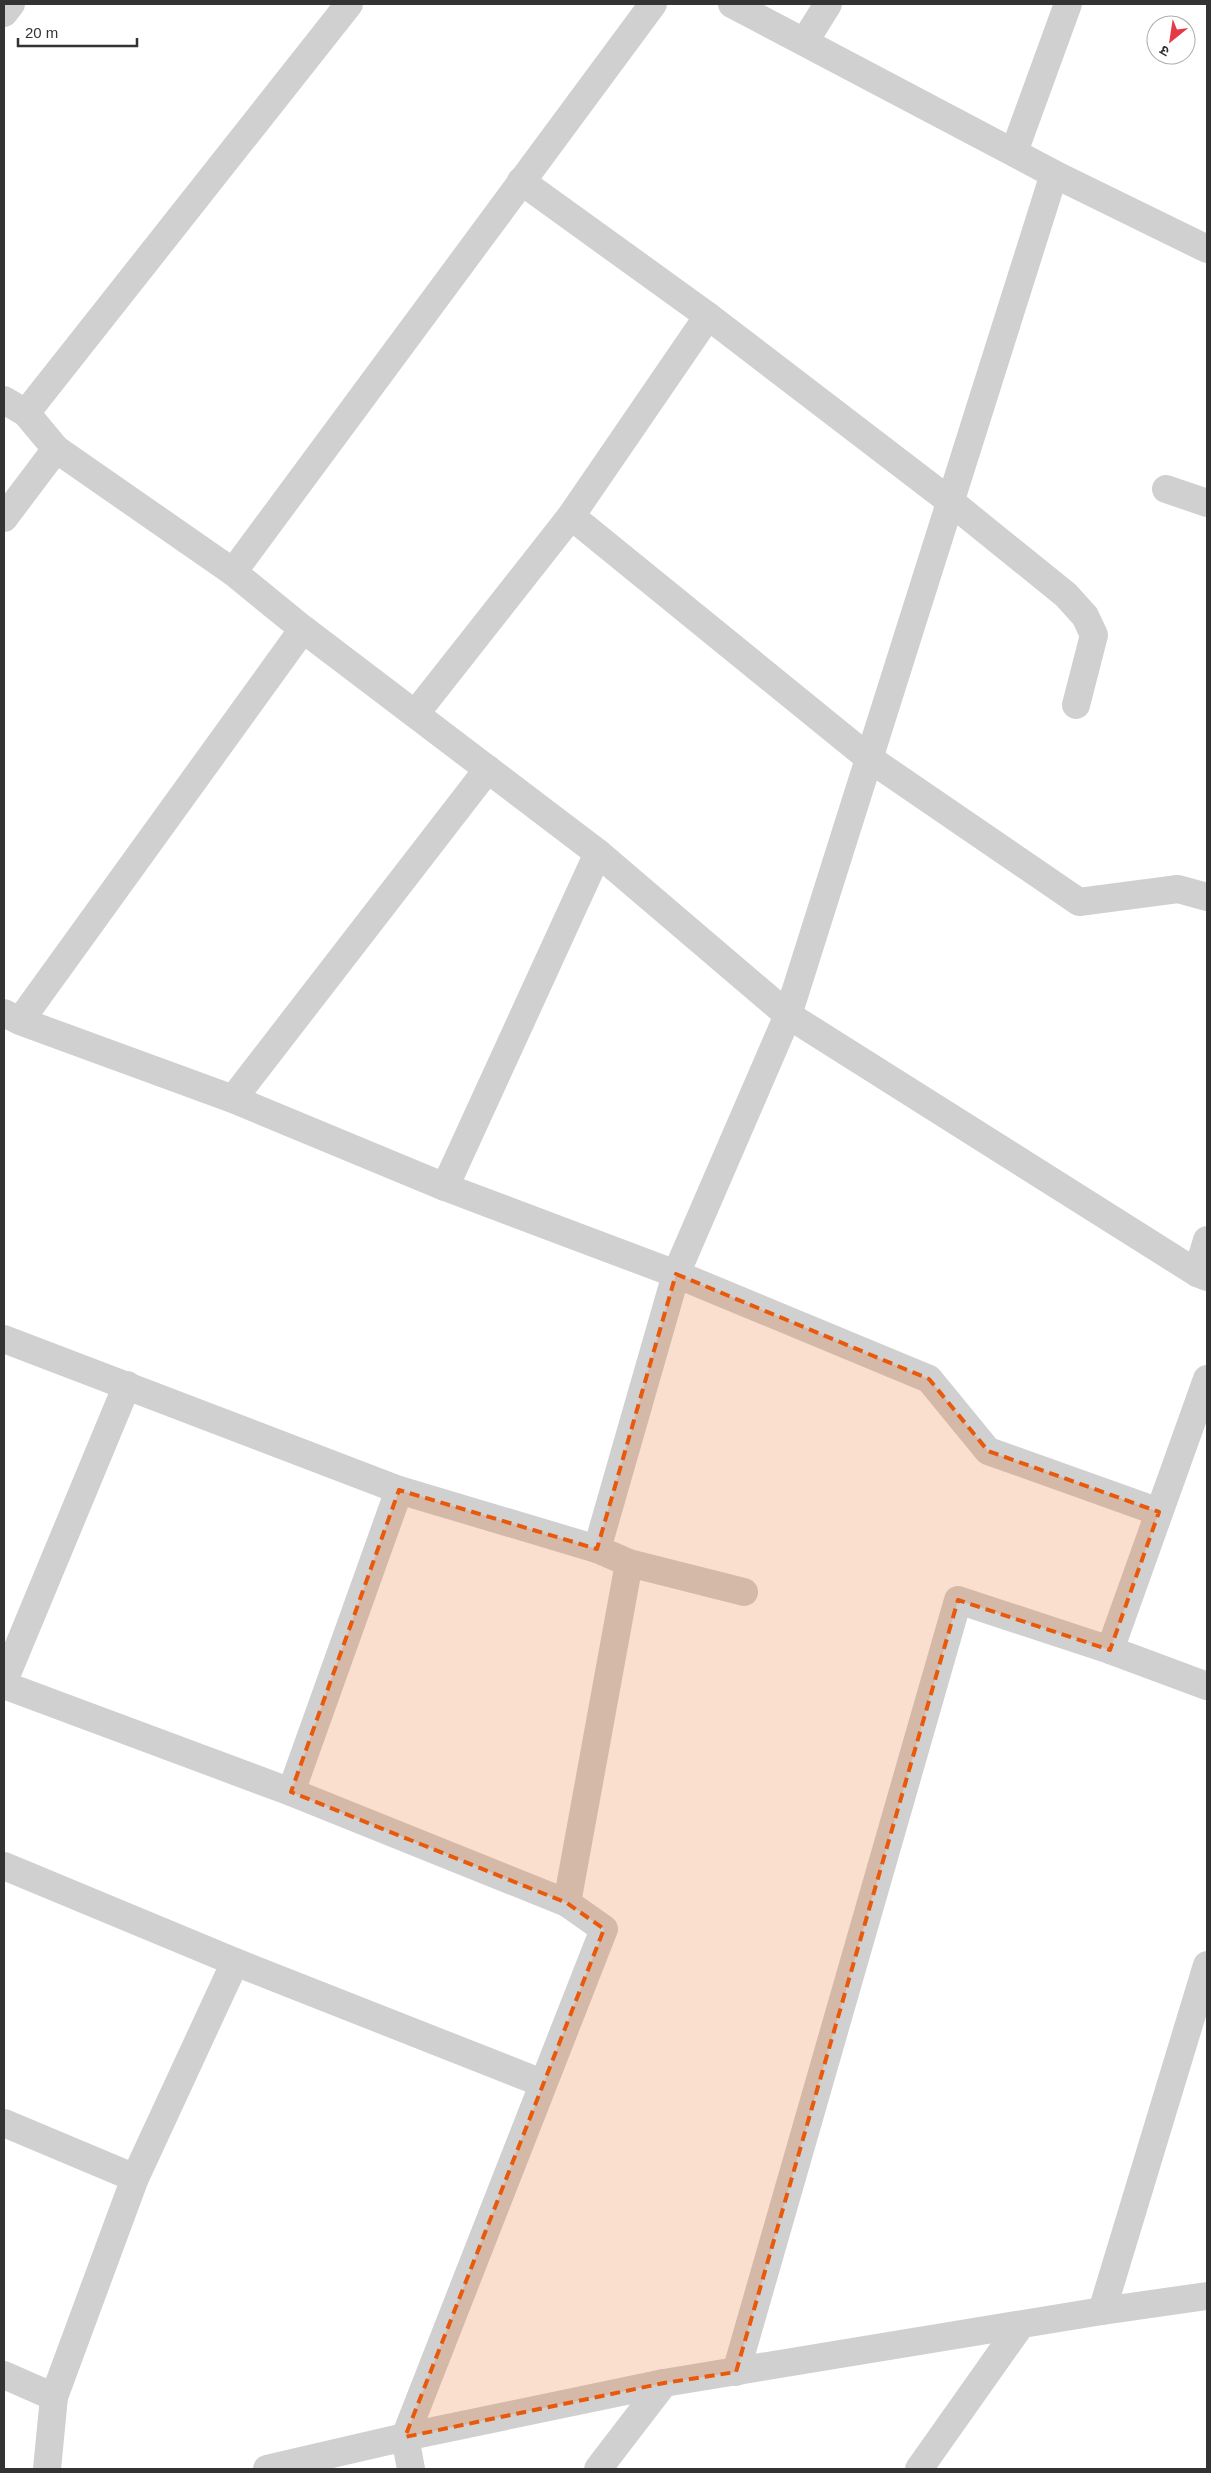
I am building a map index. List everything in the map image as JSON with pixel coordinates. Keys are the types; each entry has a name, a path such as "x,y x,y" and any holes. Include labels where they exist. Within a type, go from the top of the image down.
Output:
{"street":[{"path":"4,13 11,4"},
{"path":"349,4 15,407 56,449 233,572 302,629 416,713 598,853 788,1015 1202,1275 1207,1240"},
{"path":"233,572 653,4"},
{"path":"732,4 1054,174 1207,249"},
{"path":"804,41 828,4"},
{"path":"1014,152 1068,4"},
{"path":"597,1549 676,1274 788,1015 1054,174"},
{"path":"521,181 708,316 950,502 1066,595 1085,616 1094,635 1076,705"},
{"path":"416,713 571,516 708,316"},
{"path":"4,518 56,449"},
{"path":"1166,490 1207,503"},
{"path":"571,516 870,758 1079,902 1178,889 1207,896"},
{"path":"302,629 12,1017 233,1099 445,1187 676,1274 929,1379 988,1451 1159,1512"},
{"path":"233,1099 488,768"},
{"path":"445,1187 598,853"},
{"path":"4,1339 399,1490 597,1549 629,1563 744,1592"},
{"path":"1110,1650 1207,1379"},
{"path":"4,1681 127,1385"},
{"path":"291,1792 399,1490"},
{"path":"567,1903 629,1563"},
{"path":"736,2372 958,1600 1110,1650 1207,1686"},
{"path":"4,1685 291,1792 567,1903 604,1929 404,2437 411,2469"},
{"path":"4,1866 235,1962 542,2083"},
{"path":"47,2469 54,2397 135,2178 235,1962"},
{"path":"1102,2311 1207,1965"},
{"path":"4,2123 135,2178"},
{"path":"267,2469 404,2437 664,2383 1020,2326 1102,2311 1207,2296"},
{"path":"919,2469 1020,2326"},
{"path":"4,2375 54,2397"},
{"path":"598,2469 664,2383"}],"highlighted area":[{"path":"676,1274 929,1379 988,1451 1159,1512 1110,1650 958,1600 736,2372 664,2383 405,2437 604,1929 567,1903 291,1792 399,1490 597,1549"}]}
